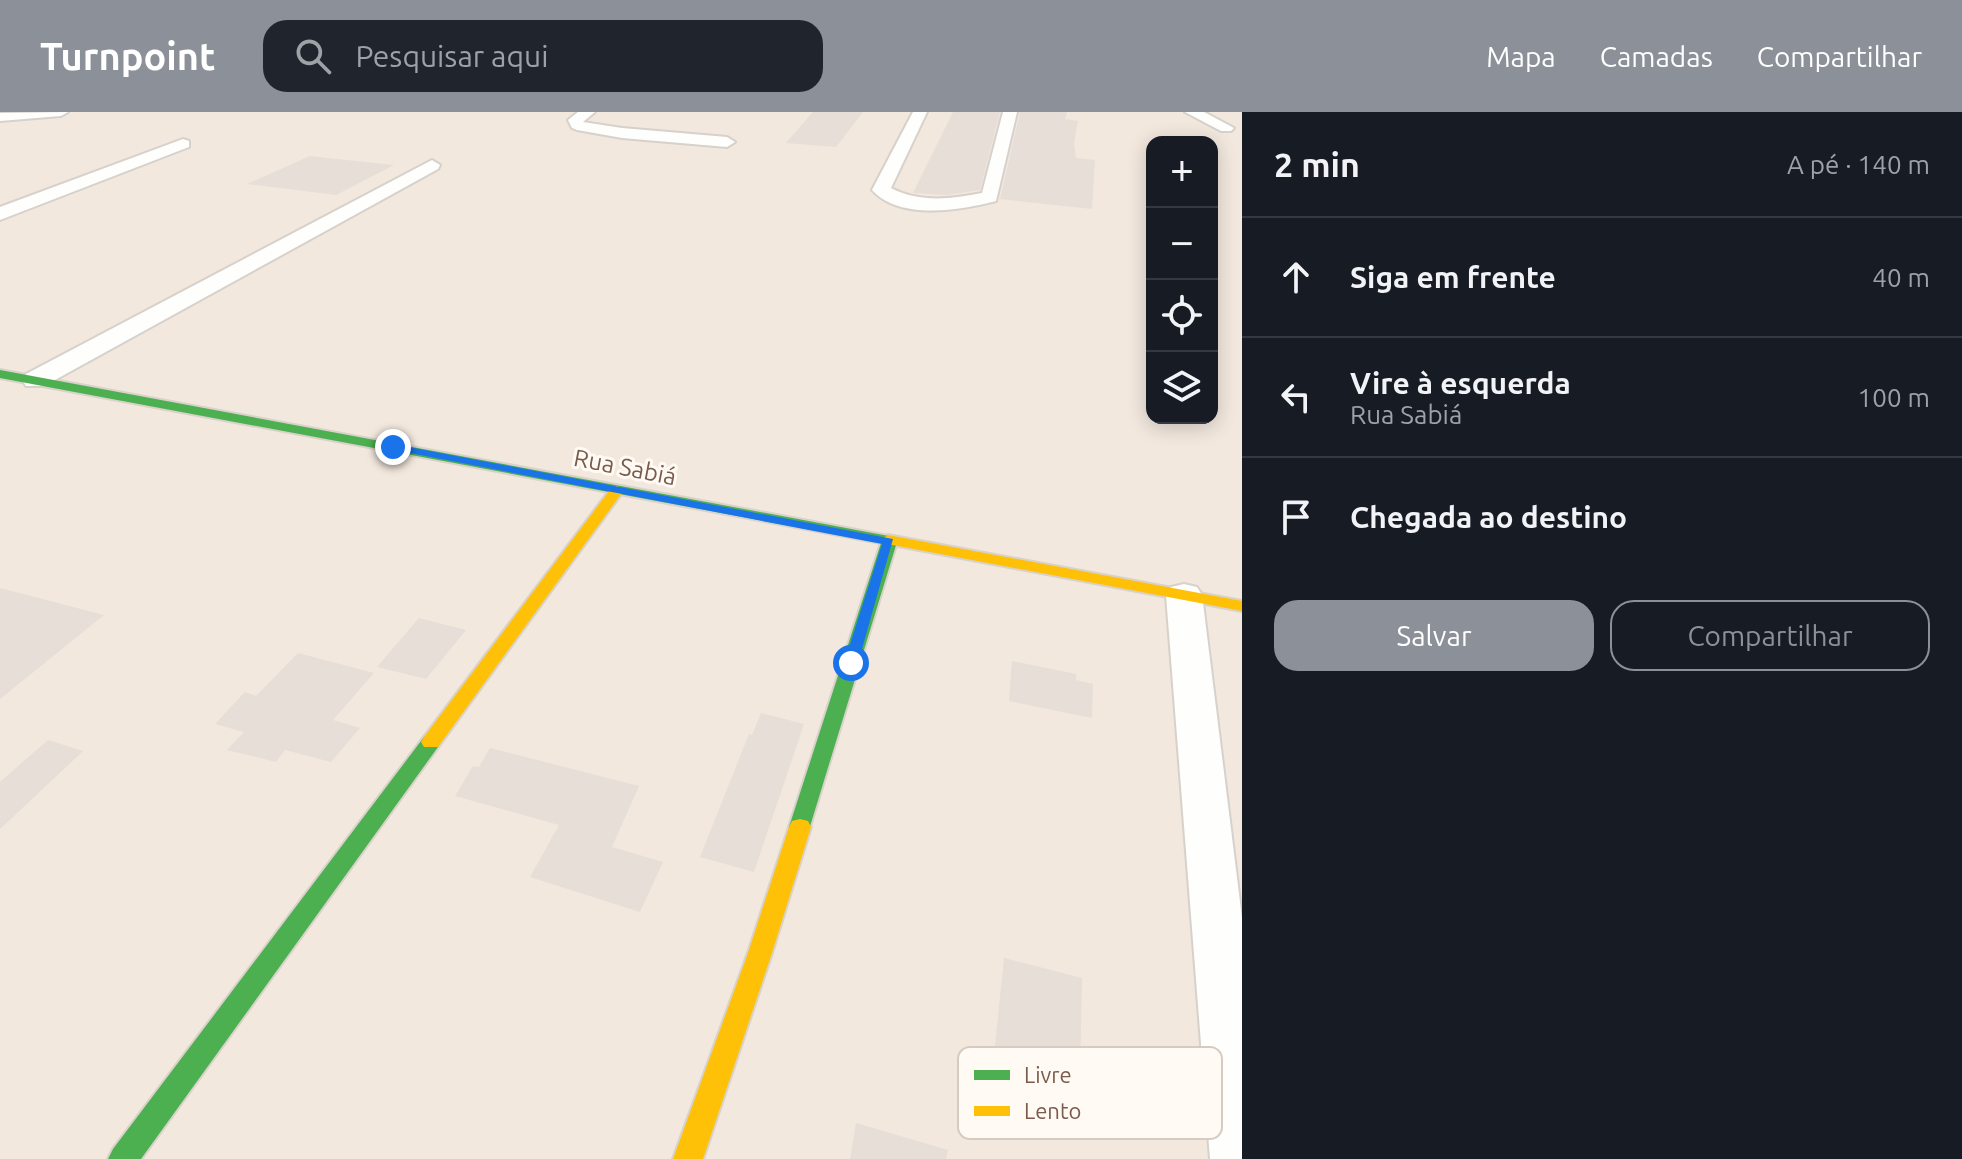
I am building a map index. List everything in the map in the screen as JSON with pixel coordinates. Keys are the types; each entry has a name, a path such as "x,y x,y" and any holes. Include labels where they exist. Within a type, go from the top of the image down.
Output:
{"street":[{"path":"0,117 61,112"},
{"path":"588,112 575,120 577,125 622,133 727,142"},
{"path":"920,112 881,190 894,199 949,205 990,197 1010,112"},
{"path":"1192,112 1226,128"},
{"path":"0,214 183,144"},
{"path":"35,380 432,165"},
{"name":"Rua Sabiá","path":"0,374 1242,606"},
{"path":"123,1159 617,490"},
{"path":"688,1159 760,953 889,542"},
{"path":"1184,595 1241,1159"}],"shaded area":[{"path":"0,112 1242,112 1242,1159 0,1159"}],"building":[{"path":"813,112 863,112 836,147 786,143"},
{"path":"953,112 1000,112 980,190 947,195 913,193"},
{"path":"1020,112 1067,112 1065,119 1078,121 1074,143 1076,158 1095,160 1092,209 1000,199"},
{"path":"310,156 394,165 336,195 247,184"},
{"path":"0,588 104,615 0,699"},
{"path":"419,618 466,630 426,679 377,667"},
{"path":"298,653 374,673 333,720 360,728 331,762 285,750 276,762 227,750 244,732 215,724 245,692 256,696"},
{"path":"1012,661 1076,674 1076,680 1093,684 1092,718 1009,701"},
{"path":"761,713 804,724 754,872 700,857 749,734 752,735"},
{"path":"48,740 83,751 0,829 0,782"},
{"path":"490,748 639,786 612,847 663,862 640,912 530,877 559,825 455,796 473,766 479,767"},
{"path":"1004,958 1082,978 1081,1047 995,1046"},
{"path":"856,1123 948,1150 946,1159 850,1159"}],"traffic: fast":[{"path":"0,374 888,540"},
{"path":"800,827 889,542"},
{"path":"123,1159 431,742"}],"traffic: slow":[{"path":"431,742 617,490"},
{"path":"888,540 1242,606"},
{"path":"688,1159 800,827"}],"route":[{"path":"393,447 889,542 851,663"}]}
